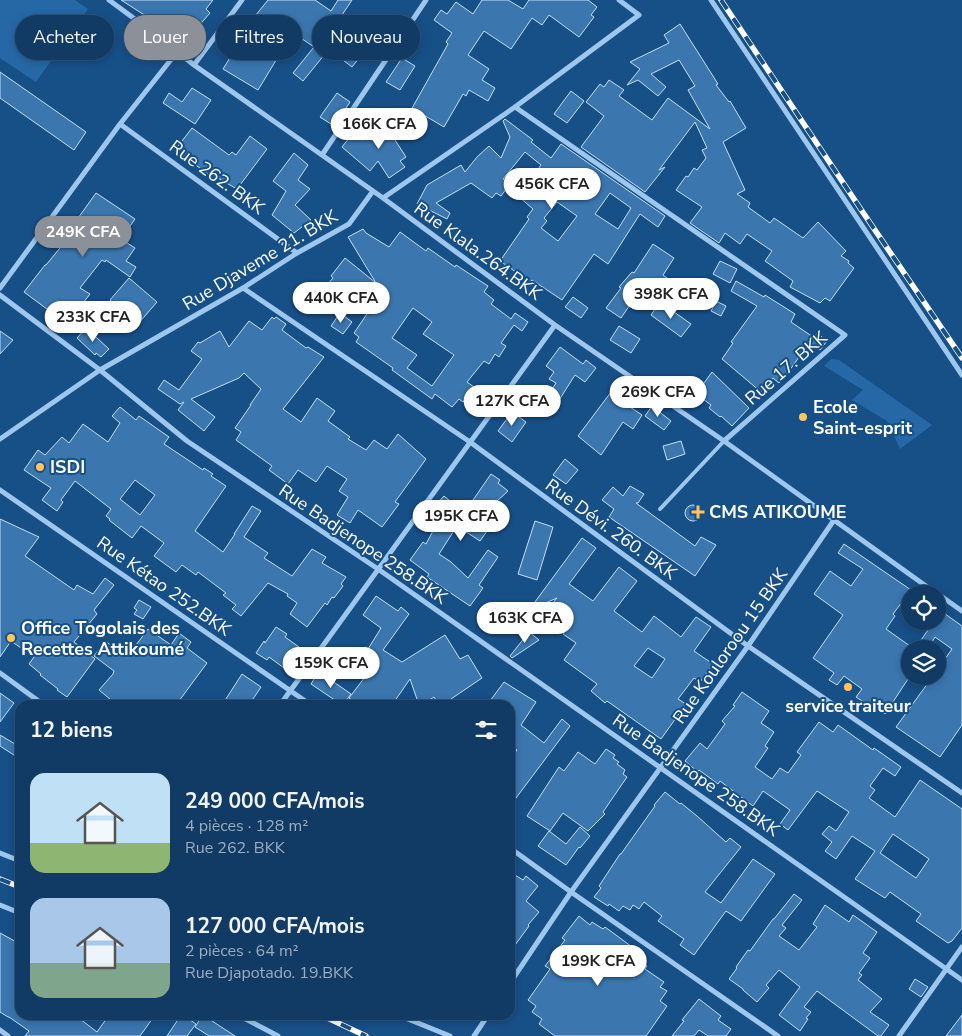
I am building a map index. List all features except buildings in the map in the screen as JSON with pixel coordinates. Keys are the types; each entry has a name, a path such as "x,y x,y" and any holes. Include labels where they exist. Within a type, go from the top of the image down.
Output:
{"street":[{"name":"Rue Klala.264.BKK","path":"109,0 129,15"},
{"path":"194,65 242,0"},
{"path":"322,155 426,0"},
{"path":"383,198 515,107 639,15 619,0"},
{"path":"711,0 962,375"},
{"path":"0,288 120,124 171,60"},
{"name":"Rue Klala.264.BKK","path":"187,60 383,198 554,325 724,441 924,585"},
{"name":"Rue 17. BKK","path":"515,107 845,335 724,441"},
{"name":"Rue 262. BKK","path":"120,124 297,253"},
{"name":"Rue Djaveme 21. BKK","path":"0,438 100,370 243,288 297,253 349,224 373,191"},
{"name":"Rue Dévi. 260. BKK","path":"243,288 470,442 748,646 962,793"},
{"name":"Rue Badjenope 258.BKK","path":"0,295 100,370 187,441 378,569 962,980"},
{"path":"284,700 554,325"},
{"name":"Rue Kétao 252.BKK","path":"0,490 304,700"},
{"name":"Rue Kouloroou 15 BKK","path":"515,975 571,892 748,646 834,520"},
{"name":"Rue Klala.264.BKK","path":"946,600 962,611"},
{"path":"0,673 37,700"},
{"path":"515,852 778,1036"},
{"path":"0,853 15,859"},
{"path":"0,905 15,911"},
{"path":"899,1036 962,947"},
{"path":"248,1020 278,1036"},
{"path":"410,1020 450,1036"},
{"path":"474,1036 485,1020"},
{"path":"0,1030 8,1036"}],"lane":[{"path":"660,509 724,441"}],"shaded area":[{"path":"0,0 75,0 88,9 84,15 15,15 15,60 52,60 36,82 0,58"},
{"path":"831,359 839,360 932,425 900,449 887,421 852,400 863,390 824,366"}],"railway":[{"path":"721,0 962,358"},
{"path":"0,879 15,885"},
{"path":"332,1020 366,1036"}],"place":[{"name":"Ecole Saint-esprit","path":"803,417"},
{"name":"ISDI","path":"40,467"},
{"name":"CMS ATIKOUME","path":"698,512"},
{"name":"Office Togolais des Recettes Attikoumé","path":"11,638"},
{"name":"service traiteur","path":"848,687"}]}
